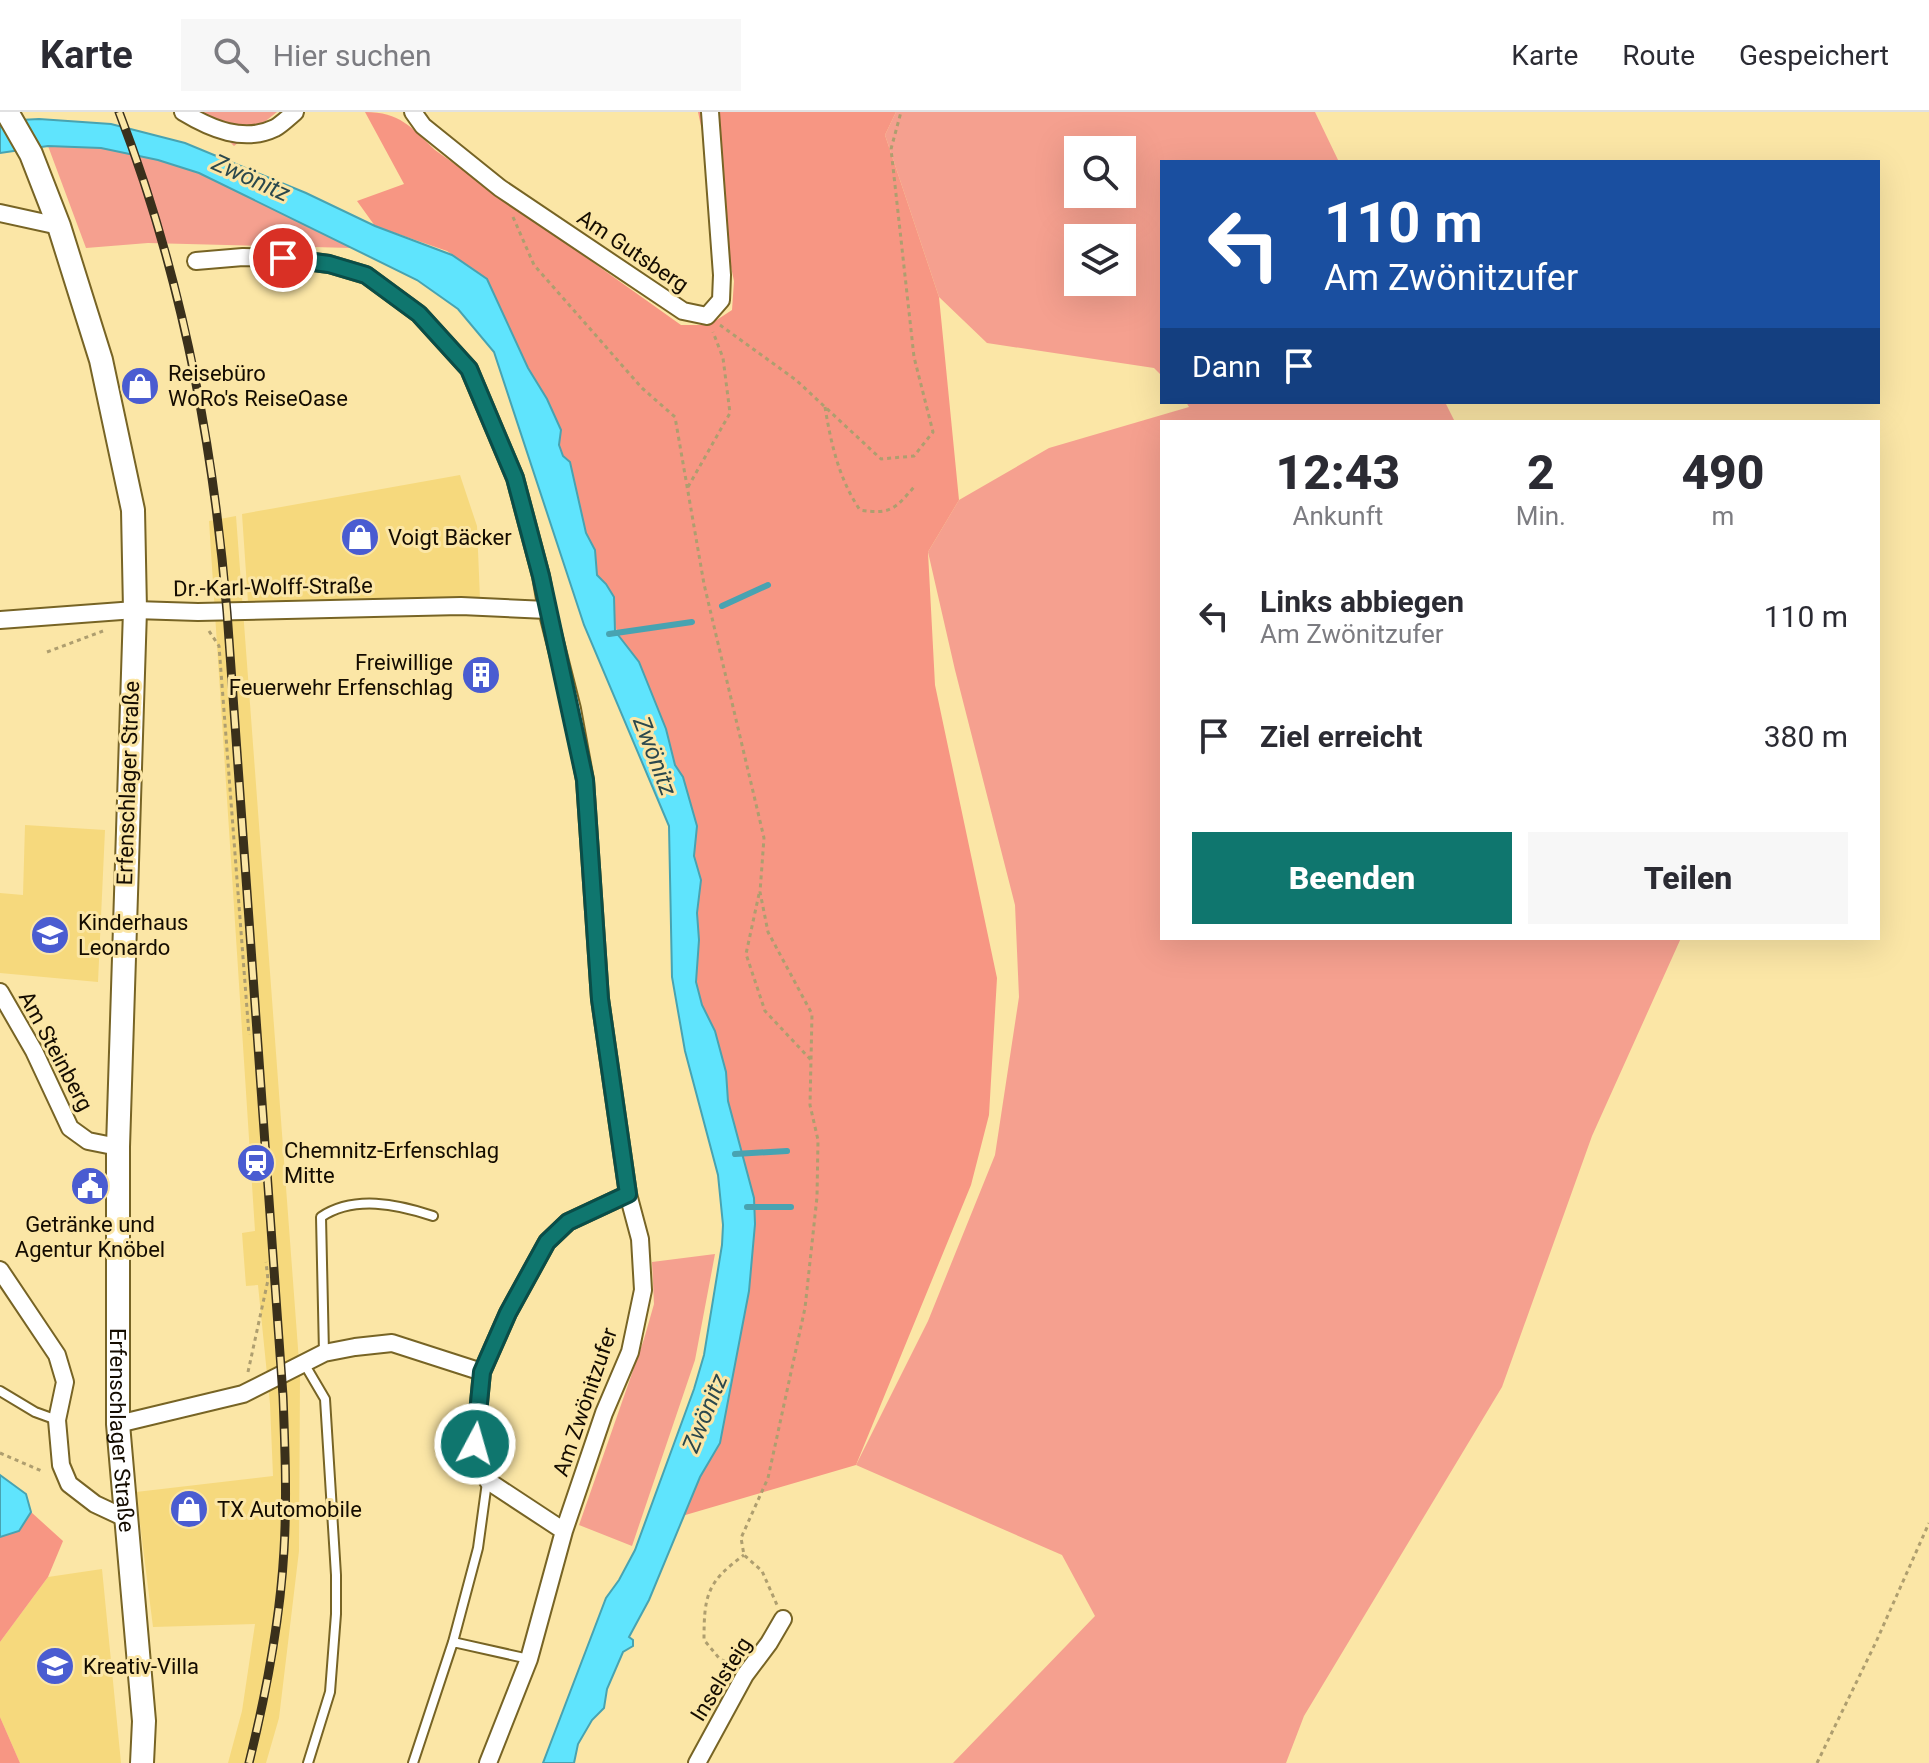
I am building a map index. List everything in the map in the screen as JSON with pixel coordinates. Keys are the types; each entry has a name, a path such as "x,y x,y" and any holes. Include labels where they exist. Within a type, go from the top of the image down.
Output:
{"main road":[{"name":"Erfenschlager Straße","path":"10,115 31,154 59,226 101,360 133,510 135,610 118,1147 118,1424 144,1721 142,1763"}],"street":[{"path":"183,112 242,136 275,128 295,112"},
{"name":"Am Gutsberg","path":"413,112 423,126 500,188 683,311 707,316 721,300 722,275 710,112"},
{"path":"0,213 59,226"},
{"name":"Am Zwönitzufer","path":"196,261 243,257 329,264 366,275 419,314 469,369 515,478 572,709 585,780 600,999 628,1194 640,1239 643,1290 630,1352 604,1413 564,1531 529,1659 488,1763"},
{"name":"Dr.-Karl-Wolff-Straße","path":"0,620 135,610 198,612 461,606 547,610"},
{"name":"Am Steinberg","path":"0,992 34,1051 70,1128 88,1141 118,1147"},
{"path":"564,1531 488,1481 475,1444 482,1372 508,1313 547,1242 568,1222 628,1194"},
{"path":"0,1270 57,1355 65,1382 57,1420 61,1465 69,1484 95,1504 125,1518"},
{"path":"118,1424 243,1394 324,1353 392,1343 482,1372"},
{"name":"Inselsteig","path":"697,1763 745,1675 783,1619"}],"lane":[{"path":"324,1353 321,1217 334,1208 366,1204 400,1206 433,1216"},
{"path":"305,1365 325,1399 336,1575 330,1692 308,1763"},
{"path":"0,1391 35,1412 57,1420"},
{"path":"413,1763 453,1642 478,1548 488,1481"},
{"path":"453,1642 529,1659"}],"path":[{"path":"707,316 796,380 881,459 914,456 933,432 914,357 891,149 901,112"},
{"path":"500,188 534,265 642,388 675,417 704,584 764,838 760,892 746,954 765,1011 811,1060"},
{"path":"688,487 730,413 723,358 707,316"},
{"path":"825,407 829,435 845,488 860,510 875,512 895,508 914,487"},
{"path":"198,612 219,646 249,1035"},
{"path":"47,652 104,630"},
{"path":"760,892 768,932 812,1014 810,1105 818,1140 805,1308 768,1478 741,1538 744,1555 762,1571 783,1619"},
{"path":"243,1394 268,1280 266,1262"},
{"path":"0,1453 69,1484"},
{"path":"1817,1763 1929,1523"},
{"path":"744,1555 721,1572 706,1598 704,1640 719,1658 745,1675"}],"shaded area":[{"path":"199,112 277,112 234,146"},
{"path":"365,112 387,115 404,122 435,150 681,325 709,325 732,310 734,281 698,112 896,112 885,135 939,297 959,500 928,552 935,685 997,978 989,1115 971,1185 856,1465 682,1516 720,1443 749,1291 755,1224 754,1198 728,1101 726,1072 715,1031 702,1005 696,982 701,880 694,856 697,826 666,729 630,650 617,632 609,593 597,575 595,550 586,533 570,463 559,445 561,430 487,279 447,251 375,226 357,201 404,184"},
{"path":"896,112 1315,112 1338,160 1160,160 1160,374 1154,368 987,343 939,297 885,135"},
{"path":"48,146 101,148 159,160 199,173 352,248 148,243 86,248"},
{"path":"1187,404 1446,404 1454,420 1160,420 1160,940 1680,940 1592,1136 1502,1387 1304,1716 1286,1763 953,1763 1095,1616 1062,1555 856,1465 928,1321 995,1155 1019,997 1015,905 928,552 959,500 1049,448 1189,407"},
{"path":"460,475 477,526 480,599 248,602 242,514"},
{"path":"236,516 300,1375 299,1551 279,1718 266,1763 228,1763 242,1711 255,1624 153,1627 136,1492 273,1476 270,1404 258,1285 246,1286 242,1233 255,1231 209,521"},
{"name":"Kinderhaus Leonardo","path":"25,825 105,830 98,982 0,973 0,893 23,895"},
{"path":"715,1254 695,1360 632,1546 579,1525 654,1304 652,1262"},
{"path":"31,1512 63,1541 48,1577 0,1642 0,1537 19,1531"},
{"name":"Kreativ-Villa","path":"102,1569 121,1763 20,1763 0,1717 0,1642 48,1577"},
{"path":"0,1717 20,1763 0,1763"}],"water":[{"name":"Zwönitz","path":"39,119 111,124 185,143 306,193 375,226 452,255 487,279 561,430 559,445 563,456 570,462 586,533 595,550 597,575 614,597 615,631 639,662 666,729 675,765 683,777 697,826 694,856 701,880 696,982 702,1005 715,1031 726,1072 728,1101 754,1198 749,1291 720,1443 700,1477 649,1600 629,1637 633,1640 633,1646 623,1652 607,1689 604,1708 592,1720 578,1744 574,1763 543,1763 606,1598 635,1550 694,1389 704,1355 722,1245 718,1175 685,1051 672,977 669,826 584,625 494,352 458,309 417,280 199,173 158,160 101,148 48,146 0,153 0,121"},
{"path":"0,1475 26,1494 31,1512 19,1531 0,1537"}],"waterway":[{"path":"722,606 768,585"},
{"path":"609,634 692,622"},
{"path":"735,1154 787,1151"},
{"path":"747,1207 791,1207"}],"railway":[{"path":"119,112 160,234 191,358 213,484 227,612 283,1396 285,1473 285,1531 276,1631 249,1763"}],"place":[{"name":"Reisebüro WoRo's ReiseOase","path":"140,386"},
{"name":"Voigt Bäcker","path":"360,537"},
{"name":"Freiwillige Feuerwehr Erfenschlag","path":"481,675"},
{"name":"Kinderhaus Leonardo","path":"50,935"},
{"name":"Chemnitz-Erfenschlag Mitte","path":"256,1163"},
{"name":"Getränke und Agentur Knöbel","path":"90,1186"},
{"name":"TX Automobile","path":"189,1509"},
{"name":"Kreativ-Villa","path":"55,1666"}],"route":[{"path":"283,258 329,264 366,275 380,283 419,314 469,369 515,478 572,709 585,780 600,999 628,1194 568,1222 547,1242 508,1313 482,1372 475,1444"}]}
